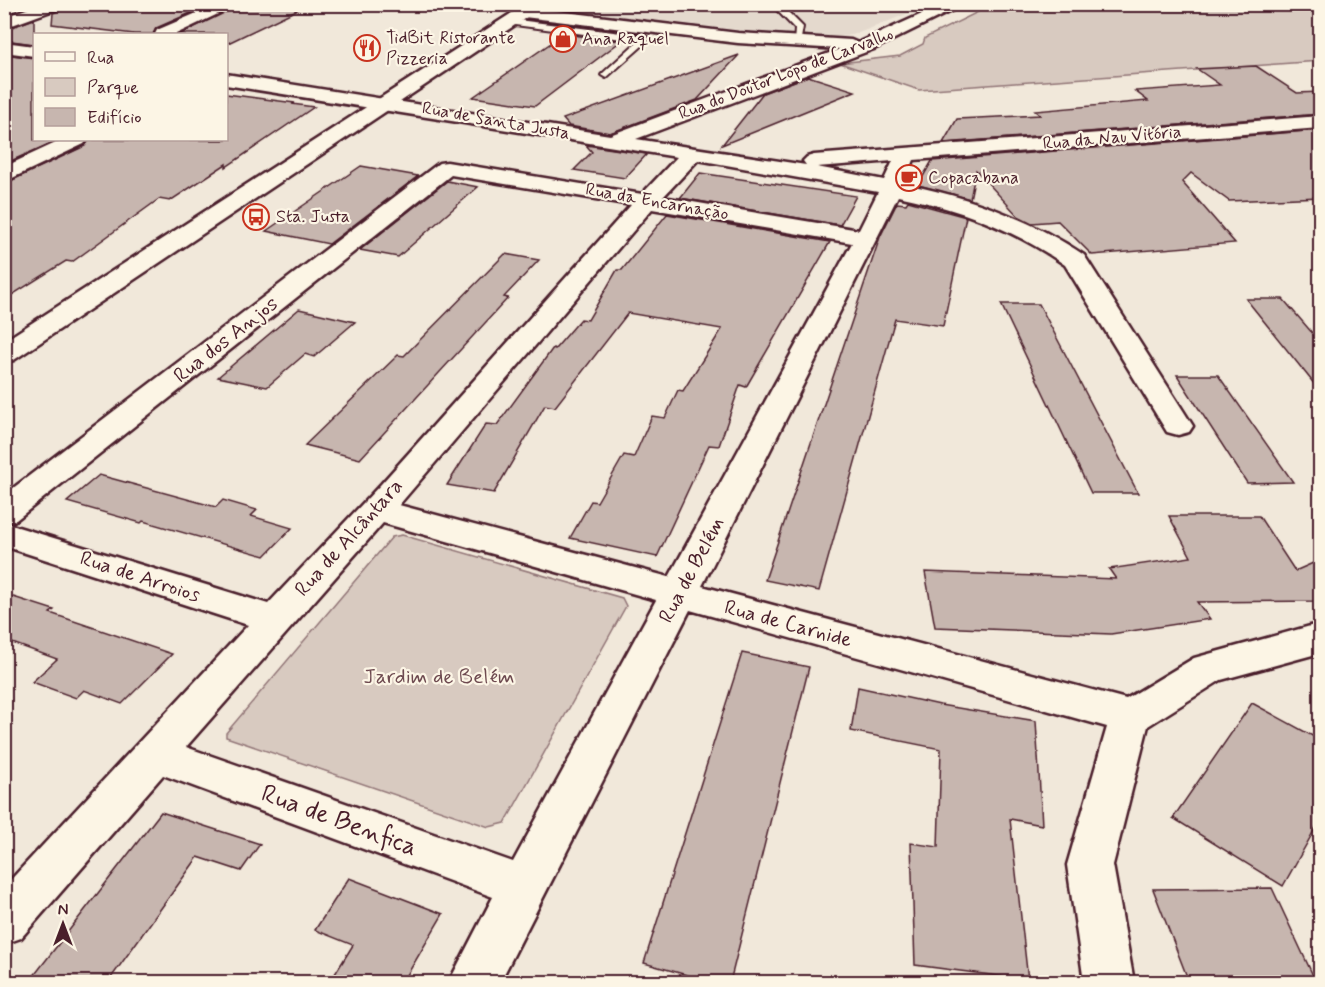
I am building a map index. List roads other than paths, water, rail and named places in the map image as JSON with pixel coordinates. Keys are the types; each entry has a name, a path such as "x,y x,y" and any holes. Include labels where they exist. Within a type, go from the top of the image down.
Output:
{"street":[{"path":"4,23 56,4"},
{"path":"165,33 232,4"},
{"path":"4,354 521,13 549,4"},
{"name":"Rua do Doutor Lopo de Carvalho","path":"612,141 868,45 958,4"},
{"path":"521,13 738,38 868,45"},
{"path":"738,38 783,49 793,60 794,72"},
{"path":"4,47 33,51"},
{"name":"Rua de Santa Justa","path":"228,79 384,102 612,141 765,164 892,188 961,204 1007,221 1059,248 1075,260 1178,426"},
{"name":"Rua da Nau Vitória","path":"904,155 1320,122"},
{"path":"4,177 75,141"},
{"name":"Rua de Alcântara","path":"4,922 376,510 648,200 693,153"},
{"name":"Rua de Santa Justa","path":"765,164 904,155"},
{"name":"Rua de Belém","path":"474,982 867,238 892,188 904,155"},
{"name":"Rua da Encarnação","path":"447,168 867,238"},
{"name":"Rua dos Anjos","path":"4,512 447,168"},
{"name":"Rua de Carnide","path":"376,510 1130,717"},
{"name":"Rua de Arroios","path":"4,534 275,620"},
{"path":"1109,982 1090,865 1130,717 1208,669 1320,639"},
{"name":"Rua de Benfica","path":"155,754 524,886"}],"lane":[{"path":"775,4 800,28 797,42"},
{"path":"521,13 645,39 606,75"}],"place":[{"name":"Ana Raquel","path":"563,39"},
{"name":"TidBit Ristorante Pizzeria","path":"367,48"},
{"name":"Copacabana","path":"909,178"},
{"name":"Sta. Justa","path":"256,217"}],"park label":[{"name":"Jardim de Belém","path":"439,677"}]}
